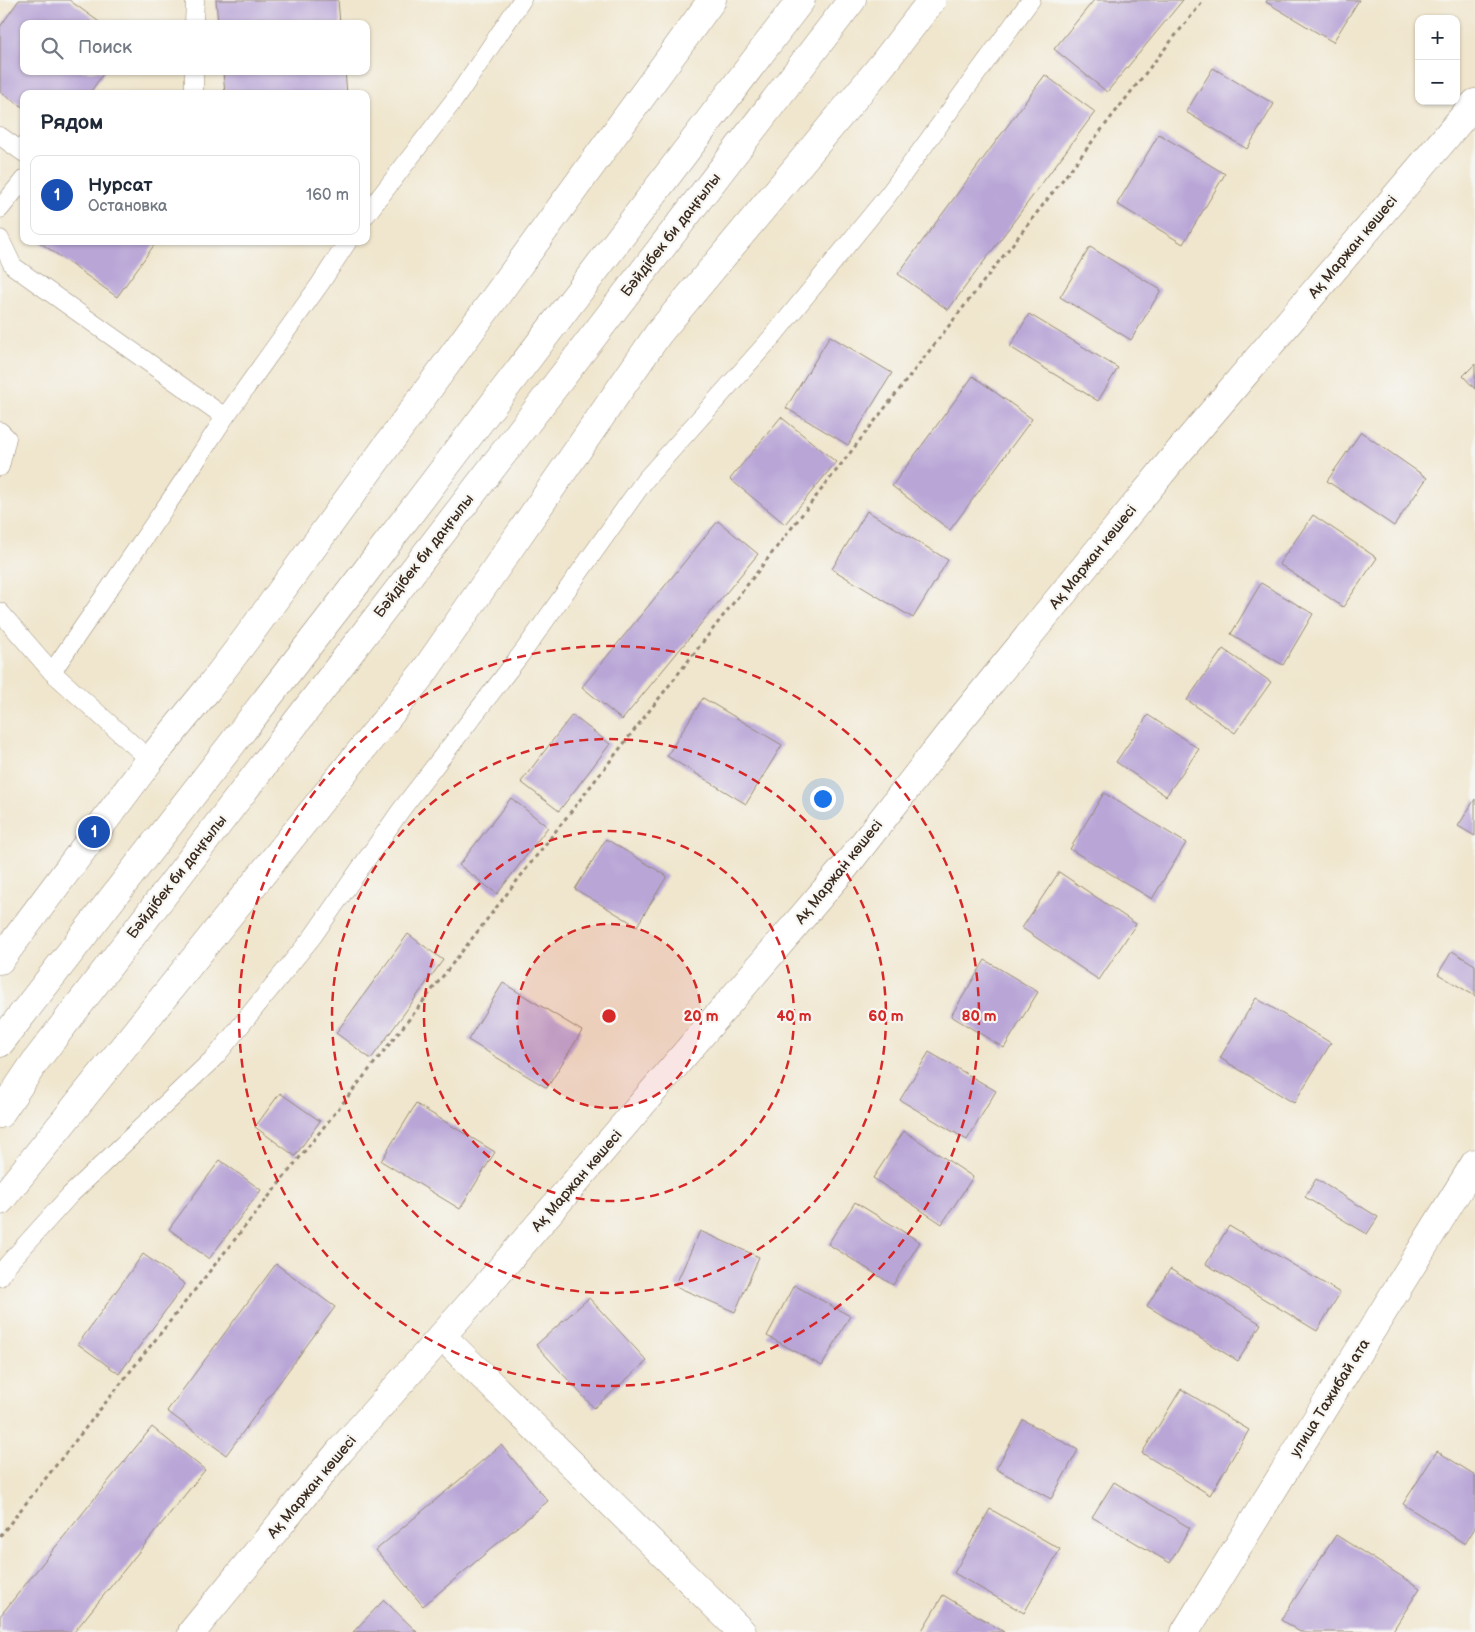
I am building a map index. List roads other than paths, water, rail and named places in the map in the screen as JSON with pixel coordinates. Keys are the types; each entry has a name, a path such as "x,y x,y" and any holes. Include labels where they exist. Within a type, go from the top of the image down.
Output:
{"main road":[{"path":"0,960 150,760 230,660 712,0"},
{"path":"0,1043 363,575 801,0"},
{"name":"Бәйдібек би даңғылы","path":"0,1114 35,1062 852,0"},
{"path":"0,1201 424,672 658,334 882,65 932,0"},
{"name":"Ақ Маржан көшесі","path":"192,1632 340,1451 442,1336 845,867 952,730 1171,461 1475,104"},
{"name":"улица Тажибай ата","path":"1185,1632 1475,1163"},
{"path":"442,1336 742,1632"}],"lane":[{"path":"194,20 195,0"},
{"path":"370,210 455,99 522,0"},
{"path":"0,1276 7,1265 70,1195 216,1056 283,974 313,936 401,810 525,649 646,480 773,336 882,202 1031,0"},
{"path":"194,75 194,90"},
{"path":"0,136 20,150"},
{"path":"0,209 20,184"},
{"path":"0,239 13,266 225,417"},
{"path":"52,672 176,493 225,417 320,284 345,245"},
{"path":"0,431 7,438 0,467"},
{"path":"0,612 52,672 150,760"}],"place":[{"name":"Нурсат","path":"94,832"}]}
